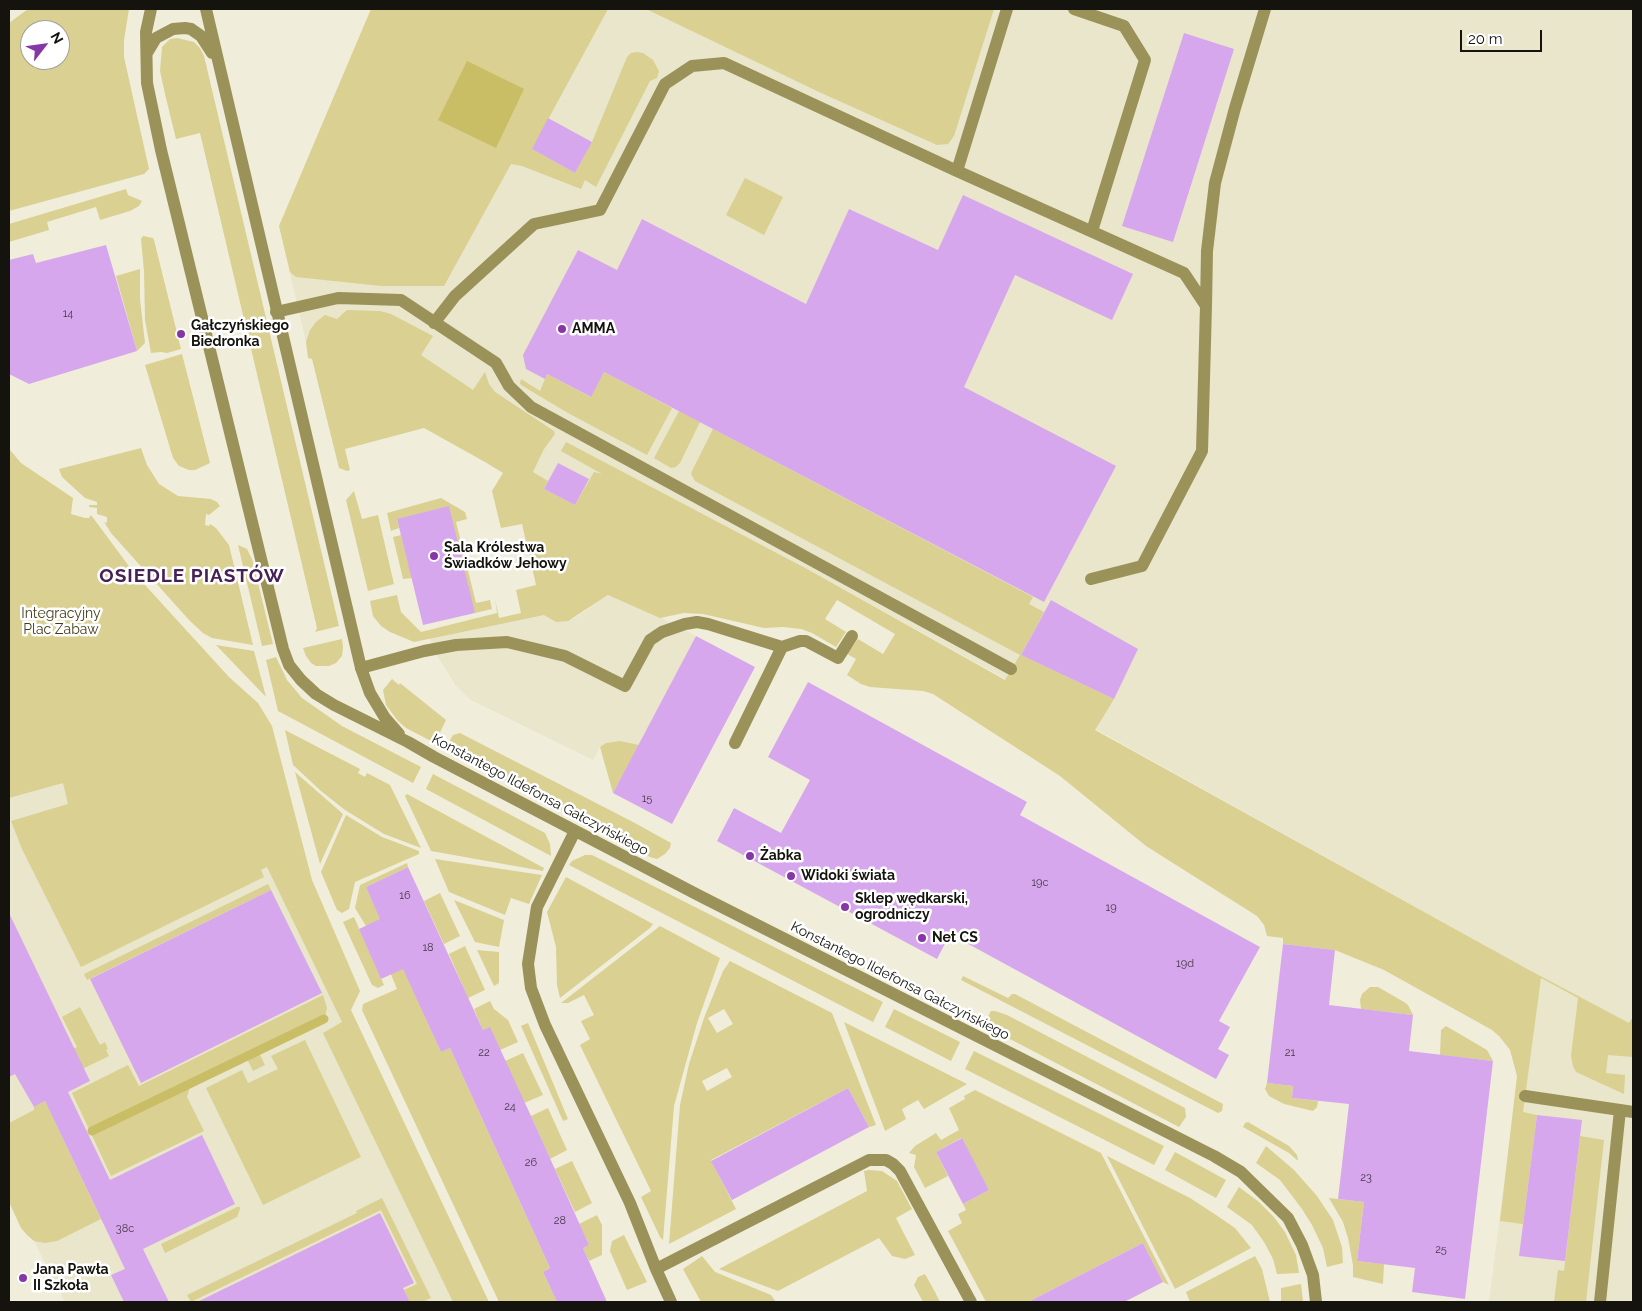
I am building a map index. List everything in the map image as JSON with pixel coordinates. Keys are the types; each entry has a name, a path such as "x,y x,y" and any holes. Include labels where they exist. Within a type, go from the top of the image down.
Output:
{"street":[{"name":"Konstantego Ildefonsa Gałczyńskiego","path":"151,9 146,32 148,91 161,150 283,649 289,664 301,680 316,694 350,714 408,742 708,901 1214,1156 1242,1172 1288,1218 1302,1245 1314,1275 1316,1302"},
{"name":"Konstantego Ildefonsa Gałczyńskiego","path":"206,9 361,668 370,693 385,718 408,742"},
{"path":"957,171 1006,9"},
{"path":"1074,9 1124,26 1145,60 1092,231"},
{"path":"1091,579 1142,566 1202,451 1207,250 1215,183 1265,9"},
{"name":"Konstantego Ildefonsa Gałczyńskiego","path":"146,59 148,50 156,38 172,29 191,29 206,42 222,76"},
{"path":"434,323 455,296 534,224 600,210 665,84 692,66 724,63 1184,273 1206,306"},
{"path":"276,312 338,298 401,300 496,363 509,386 531,407 1011,669"},
{"path":"361,668 424,651 456,645 507,642 565,656 625,686 650,640 662,632 685,624 697,622 782,647 806,641 838,658 852,636"},
{"path":"735,743 782,647"},
{"path":"575,831 537,906 528,964 531,988 550,1034 630,1203 671,1302"},
{"path":"1526,1096 1633,1112"},
{"path":"1600,1302 1620,1110"},
{"path":"656,1269 869,1160 886,1160 894,1164 900,1171 971,1302"}],"shaded area":[{"path":"371,9 1633,9 1633,1302 1489,1302 1531,971 809,570 662,493 578,520 522,493 544,449 312,359 306,342 279,226"},
{"path":"467,61 524,89 496,148 438,120"},
{"path":"9,470 217,743 479,1302 65,1302 9,1192"},
{"path":"608,595 660,617 696,636 639,745 620,741 606,743 600,747 593,760 471,700 456,686 433,649 430,638 544,614 556,622 575,618"}],"green space":[{"path":"28,9 129,9 124,40 124,57 149,169 144,174 9,211 9,23"},
{"path":"371,9 608,9 532,149 575,173 592,142 627,57 631,53 643,53 653,60 659,71 657,78 650,81 596,187 585,180 581,189 522,166 511,164 444,286 381,286 296,277 290,272 279,226"},
{"path":"646,9 994,9 954,136 948,144 937,145 819,92"},
{"path":"177,38 194,42 204,56 339,626 315,632 317,628 200,133 176,139 160,71 162,47 170,39"},
{"path":"745,178 783,197 764,235 726,215"},
{"path":"126,189 128,195 142,201 139,206 130,211 100,220 96,207 47,222 49,230 9,242 9,224"},
{"path":"143,236 153,238 154,240 181,349 167,353 151,353 145,320 141,239"},
{"path":"140,269 140,299 145,343 137,351 116,276"},
{"path":"347,310 380,311 391,314 433,336 421,355 473,390 485,372 489,384 495,392 554,431 555,434 544,449 533,472 548,481 544,489 575,505 594,472 602,474 561,451 566,442 809,570 1005,680 1020,655 695,481 691,474 692,471 713,429 1033,597 1029,604 1044,612 1021,655 1114,699 1095,730 1531,971 1629,1023 1633,1017 1633,1057 1608,1055 1606,1073 1625,1075 1624,1094 1576,1072 1571,1056 1578,998 1541,978 1523,1112 1537,1115 1523,1224 1500,1221 1517,1076 1510,1050 1499,1036 1492,1030 1384,970 1335,950 1283,944 1283,938 1267,936 1264,925 1257,916 1146,846 1060,776 933,694 923,691 870,687 861,684 847,675 856,659 847,654 858,639 883,654 895,634 837,600 825,619 846,632 836,647 801,629 783,627 764,628 703,614 684,613 660,618 608,595 568,621 556,622 544,615 414,642 390,632 381,626 373,616 370,601 397,595 401,612 421,632 497,613 495,599 499,618 521,613 516,590 536,585 522,524 501,528 492,491 503,473 485,462 424,428 345,449 350,470 347,471 339,468 312,359 308,358 306,342 310,330 316,322 325,315 337,319"},
{"path":"182,354 210,463 195,470 179,466 173,458 145,365"},
{"path":"604,372 672,408 647,455 568,413 520,383 521,379 540,391 547,374 590,397"},
{"path":"679,411 700,422 680,463 676,467 671,468 654,458"},
{"path":"141,448 147,465 159,484 178,496 211,499 220,506 209,515 206,514 205,525 209,526 210,524 216,528 229,545 253,645 212,638 203,633 189,620 111,533 104,522 107,523 107,517 97,514 97,508 89,507 89,505 97,505 97,502 85,498 62,477 59,469"},
{"name":"Integracyjny Plac Zabaw","path":"10,450 21,463 73,498 71,514 85,518 89,518 91,515 134,573 229,677 258,703 272,726 312,880 360,991 351,1010 489,1302 453,1302 323,1033 342,1022 267,867 261,870 264,877 81,967 22,849 11,821 68,804 63,783 9,798"},
{"path":"354,491 362,519 378,515 394,584 368,591 346,500"},
{"path":"441,498 465,512 467,519 456,522 476,603 490,600 492,609 475,613 397,519 399,528 391,531 387,513"},
{"path":"401,535 412,578 403,579 393,537"},
{"path":"238,545 247,549 252,559 273,644 262,646"},
{"path":"342,639 342,656 336,663 329,666 316,666 311,663 303,648"},
{"path":"216,645 254,651 266,697"},
{"path":"276,657 287,680 302,698 342,726 421,767 413,783 278,711 266,660"},
{"path":"392,679 399,685 400,683 446,720 435,743 406,728 386,705 383,690"},
{"path":"285,730 360,769 358,773 365,777 367,773 390,785 421,848 384,834 345,810 321,791 293,765"},
{"path":"460,733 633,822 671,843 670,848 657,859 650,857 445,749 453,735"},
{"path":"620,741 639,745 613,793 600,747 606,743"},
{"path":"295,772 343,814 320,864"},
{"path":"433,774 545,833 550,844 551,856 426,789"},
{"path":"407,794 544,868 543,871 431,851 405,796"},
{"path":"346,815 382,837 419,851 419,854 355,882 349,909 342,913 337,910 321,872"},
{"path":"585,855 592,855 883,1002 873,1022 569,865 572,861"},
{"path":"435,859 542,875 529,904 511,898 505,915 449,892"},
{"path":"407,863 408,867 366,887 384,926 366,926 355,908 360,885"},
{"path":"566,877 653,924 560,998 557,985 556,947 547,912"},
{"path":"268,884 271,890 87,980 84,974"},
{"path":"440,893 460,936 444,944 424,901"},
{"path":"454,900 504,920 499,947 475,942"},
{"path":"354,917 384,985 378,988 372,985 343,922"},
{"path":"660,926 720,958 697,1023 674,1106 663,1240 641,1197 651,1191 580,1045 590,1039 581,1021 594,1015 584,995 568,1003 561,1003"},
{"path":"465,946 485,990 468,998 449,954"},
{"path":"477,950 499,952 499,983 494,986"},
{"path":"400,961 441,1052 450,1048 550,1268 543,1272 557,1302 499,1302 362,1010 363,1004 397,989 388,967"},
{"path":"730,961 832,1013 876,1125 869,1127 848,1088 711,1160 736,1209 669,1244 680,1105 689,1064 704,1018 723,971","holes":["724,1009 733,1024 717,1033 708,1018","727,1068 732,1077 707,1091 702,1081"]},
{"path":"963,976 1008,998 1015,994 1223,1104 1222,1111 1218,1113 961,980"},
{"path":"1370,987 1378,987 1404,1002 1408,1005 1413,1015 1361,1009 1360,1000 1362,994"},
{"path":"323,995 327,1008 325,1017 258,1051 265,1065 253,1071 246,1057 191,1083 187,1097 204,1131 111,1176 72,1093 128,1065 139,1086"},
{"path":"490,1001 494,1009 508,1020 518,1042 500,1050 483,1030 474,1009"},
{"path":"80,1007 100,1045 105,1042 109,1056 62,1079 53,1060 77,1047 62,1017"},
{"path":"894,1009 960,1042 951,1061 885,1027"},
{"path":"991,1011 1007,1015 1185,1108 1186,1117 1179,1127 983,1025"},
{"path":"844,1022 967,1084 924,1109 918,1100 902,1109 906,1119 885,1131"},
{"path":"528,1023 568,1119 563,1121 521,1026"},
{"path":"1446,1026 1487,1050 1493,1061 1440,1055 1441,1030"},
{"path":"305,1040 361,1157 263,1205 206,1088 242,1070 248,1083 278,1069 271,1056"},
{"path":"974,1051 1164,1146 1154,1165 965,1069"},
{"path":"523,1053 543,1095 524,1103 505,1061"},
{"path":"1267,1083 1293,1086 1292,1098 1318,1101 1317,1107 1313,1111 1284,1104 1269,1096 1265,1089"},
{"path":"975,1090 1101,1153 1169,1285 1163,1282 1143,1243 1028,1302 986,1302 948,1231 962,1223 958,1214 966,1210 963,1204 989,1190 961,1138 936,1152 948,1176 925,1188 914,1167 916,1155 909,1153 915,1146 936,1133 941,1140 959,1130 949,1108 965,1099 964,1096"},
{"path":"45,1101 101,1219 57,1241 45,1243 34,1241 27,1235 21,1228 9,1202 9,1123 34,1110 34,1107"},
{"path":"548,1108 567,1150 550,1159 531,1116"},
{"path":"1248,1122 1289,1146 1297,1155 1298,1160 1243,1127"},
{"path":"1580,1136 1604,1140 1586,1302 1554,1302 1558,1270 1564,1271"},
{"path":"1266,1146 1294,1170 1317,1196 1333,1220 1342,1247 1343,1263 1327,1267 1323,1248 1302,1209 1280,1180 1256,1163"},
{"path":"1175,1152 1226,1180 1216,1198 1165,1170"},
{"path":"1107,1156 1190,1198 1235,1228 1251,1248 1175,1289"},
{"path":"572,1161 592,1203 575,1212 555,1169"},
{"path":"864,1171 882,1171 897,1181 912,1209 896,1218 915,1255 905,1259 892,1256 879,1238 778,1291 719,1269 867,1191"},
{"path":"1239,1187 1259,1202 1285,1232 1296,1255 1299,1273 1277,1274 1273,1259 1252,1225 1227,1207"},
{"path":"382,1198 431,1298 422,1302 410,1302 404,1290 417,1284 381,1210 191,1302 187,1295 357,1213 356,1211"},
{"path":"1329,1198 1364,1202 1357,1261 1384,1264 1383,1284 1353,1277 1353,1265 1348,1238 1343,1222"},
{"path":"240,1207 240,1209 237,1217 165,1253 161,1244"},
{"path":"597,1215 602,1225 602,1255 589,1261 583,1248 589,1245 579,1224"},
{"path":"624,1235 647,1282 627,1290 610,1251 612,1241"},
{"path":"702,1256 715,1272 771,1295 776,1302 701,1302 683,1269"},
{"path":"1255,1256 1262,1269 1270,1302 1190,1302 1186,1292"},
{"path":"925,1274 940,1302 923,1302 914,1285 918,1277"},
{"path":"1301,1284 1303,1302 1281,1302 1281,1288"}],"building":[{"path":"1184,33 1234,49 1173,242 1122,226"},
{"path":"548,118 592,142 575,173 532,149"},
{"path":"963,195 1133,274 1112,320 1015,275 964,387 1116,466 1044,602 604,372 591,397 547,374 545,379 526,369 523,355 578,250 617,270 642,219 806,304 849,209 938,250"},
{"path":"106,245 137,351 29,384 9,374 9,260 33,254 36,263"},
{"path":"558,463 589,479 575,505 544,489"},
{"name":"Sala Królestwa Świadków Jehowy","path":"449,506 475,613 423,625 397,519"},
{"path":"1051,600 1138,649 1114,699 1021,655"},
{"path":"696,636 755,667 672,824 613,793"},
{"path":"808,682 1027,802 1020,815 1260,947 1219,1021 1230,1027 1218,1049 1229,1055 1216,1079 950,934 937,959 717,841 734,808 781,833 810,780 768,757"},
{"path":"408,867 483,1030 490,1027 531,1116 589,1245 583,1248 607,1302 557,1302 543,1272 550,1268 450,1048 441,1052 403,969 381,979 359,929 380,919 366,887"},
{"path":"271,890 322,993 141,1083 90,979"},
{"path":"9,913 90,1081 68,1092 110,1180 202,1135 235,1204 143,1249 169,1302 124,1302 111,1275 125,1269 45,1101 34,1107 15,1074 9,1077"},
{"path":"1283,944 1335,950 1329,1005 1413,1015 1409,1051 1493,1061 1465,1299 1412,1292 1415,1268 1357,1261 1364,1202 1338,1199 1349,1104 1292,1098 1293,1086 1267,1083"},
{"path":"848,1088 869,1127 732,1200 711,1161"},
{"path":"1537,1115 1582,1120 1565,1261 1519,1256"},
{"path":"962,1138 989,1190 963,1204 936,1152"},
{"path":"380,1213 414,1283 403,1288 410,1302 197,1302"},
{"path":"1143,1243 1163,1282 1136,1296 1124,1302 1028,1302"}],"waterway":[{"path":"92,1131 324,1019"}],"place":[{"name":"AMMA","path":"562,329"},
{"name":"Gałczyńskiego Biedronka","path":"181,334"},
{"name":"Sala Królestwa Świadków Jehowy","path":"434,556"},
{"name":"Żabka","path":"750,856"},
{"name":"Widoki świata","path":"791,876"},
{"name":"Sklep wędkarski, ogrodniczy","path":"845,907"},
{"name":"Net CS","path":"922,938"},
{"name":"Jana Pawła II Szkoła","path":"23,1278"}],"district":[{"name":"OSIEDLE PIASTÓW","path":"192,576"}]}
